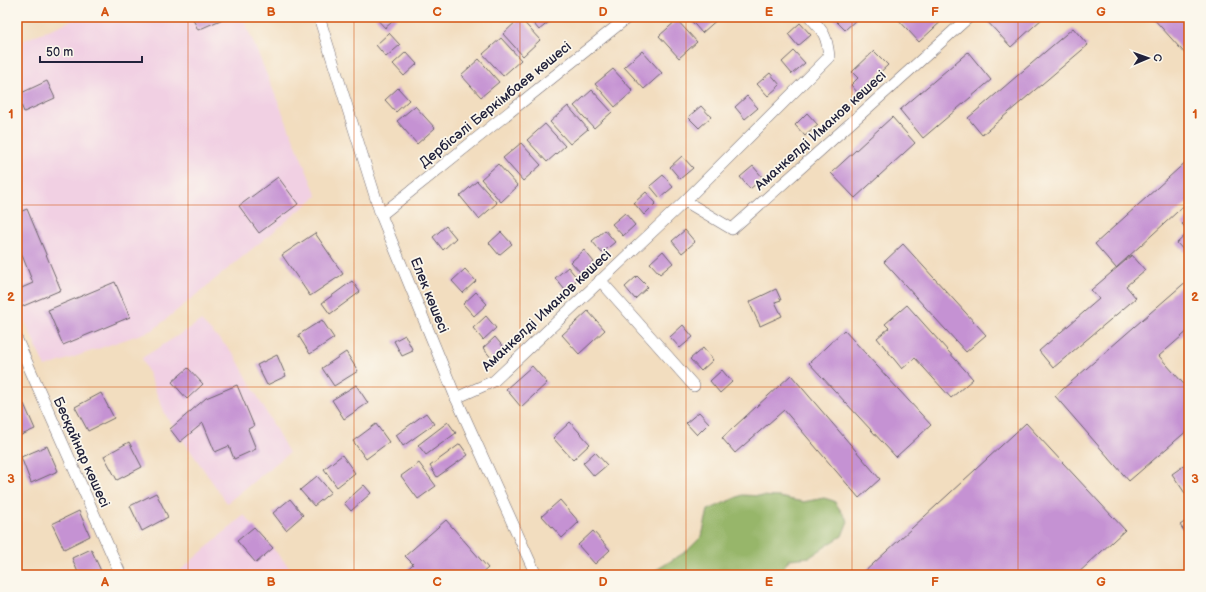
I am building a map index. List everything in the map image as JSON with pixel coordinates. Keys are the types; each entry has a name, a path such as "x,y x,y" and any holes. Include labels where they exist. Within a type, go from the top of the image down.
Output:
{"street":[{"name":"Елек көшесі","path":"319,17 381,215 456,398 536,575"},
{"name":"Дербісәлі Беркімбаев көшесі","path":"381,215 628,17"},
{"name":"Аманкелді Иманов көшесі","path":"456,398 494,381 684,201 829,57 827,42 822,30 810,17"},
{"name":"Аманкелді Иманов көшесі","path":"684,201 732,229 968,17"},
{"path":"600,280 694,386"},
{"name":"Бесқайнар көшесі","path":"17,340 120,575"}],"shaded area":[{"path":"80,17 243,17 317,196 153,330 45,367 17,303 17,43"},
{"path":"201,321 234,354 289,453 227,503 166,416 142,358"},
{"path":"244,515 296,575 175,575"}],"green space":[{"path":"742,495 779,497 803,502 824,498 834,501 848,521 842,536 810,557 790,559 777,575 648,575 687,551 702,536 708,510"}],"building":[{"path":"192,17 224,17 225,18 198,30"},
{"path":"375,17 398,17 385,28"},
{"path":"528,17 555,17 539,30"},
{"path":"688,17 720,17 702,33"},
{"path":"836,17 855,17 857,19 845,30 834,19"},
{"path":"896,17 946,17 919,42"},
{"path":"987,17 1044,17 1011,47 985,19"},
{"path":"1152,17 1189,17 1189,58"},
{"path":"520,18 540,40 523,56 503,34"},
{"path":"677,20 697,42 679,58 659,36"},
{"path":"800,23 811,35 798,46 788,34"},
{"path":"1073,28 1088,45 982,135 968,118"},
{"path":"389,33 400,45 386,57 376,45"},
{"path":"501,38 521,60 503,76 483,54"},
{"path":"642,51 662,73 644,89 624,67"},
{"path":"794,51 805,63 792,74 782,62"},
{"path":"874,51 888,65 858,93 851,85 858,78 852,72"},
{"path":"406,52 417,64 404,76 393,64"},
{"path":"968,52 991,80 923,138 900,110"},
{"path":"479,59 499,82 481,97 461,75"},
{"path":"613,69 633,91 615,107 595,84"},
{"path":"770,73 780,85 768,96 757,84"},
{"path":"47,81 55,98 24,112 17,95"},
{"path":"398,88 409,100 396,112 385,100"},
{"path":"592,90 612,112 594,128 574,106"},
{"path":"747,96 758,108 745,119 735,107"},
{"path":"415,106 435,128 417,144 397,121"},
{"path":"568,106 588,129 570,144 550,122"},
{"path":"701,106 711,117 699,128 688,117"},
{"path":"807,113 818,125 805,136 795,125"},
{"path":"892,117 915,143 855,198 831,173"},
{"path":"545,124 565,146 547,162 527,140"},
{"path":"521,143 541,165 523,181 503,158"},
{"path":"682,156 693,168 680,179 670,167"},
{"path":"1189,159 1189,201 1116,268 1095,244"},
{"path":"498,164 518,186 501,202 481,179"},
{"path":"753,166 763,178 750,189 740,177"},
{"path":"663,175 673,187 660,198 650,186"},
{"path":"278,177 298,204 259,233 239,206"},
{"path":"477,181 497,203 479,219 460,196"},
{"path":"646,192 656,203 644,215 634,203"},
{"path":"27,209 61,290 21,307 17,298 17,290 33,283 20,250 17,251 17,213"},
{"path":"625,213 635,225 623,236 612,224"},
{"path":"1189,217 1189,231 1182,224"},
{"path":"446,226 456,238 443,250 433,237"},
{"path":"605,230 615,242 602,253 592,241"},
{"path":"685,230 695,242 682,253 672,241"},
{"path":"501,232 512,244 499,255 489,243"},
{"path":"1189,232 1189,251 1186,253 1177,243"},
{"path":"315,233 343,274 310,296 282,255"},
{"path":"903,244 986,335 966,352 884,262"},
{"path":"584,250 594,262 581,273 571,262"},
{"path":"663,251 673,263 660,274 650,263"},
{"path":"1132,255 1145,270 1126,286 1136,298 1053,368 1039,351 1099,299 1091,290"},
{"path":"568,267 578,279 565,290 555,278"},
{"path":"465,269 476,281 463,293 452,281"},
{"path":"637,276 648,287 635,299 625,287"},
{"path":"1189,279 1189,330 1159,356 1189,390 1189,429 1129,481 1055,396"},
{"path":"352,281 360,292 330,314 322,303"},
{"path":"115,282 130,317 63,345 48,310"},
{"path":"776,289 781,300 775,302 782,316 760,326 749,302"},
{"path":"476,292 487,304 474,316 463,304"},
{"path":"907,305 973,379 951,398 915,358 902,369 877,338 889,328 885,324"},
{"path":"588,311 605,330 579,354 562,335"},
{"path":"486,316 496,328 483,340 473,328"},
{"path":"322,320 334,338 310,354 298,335"},
{"path":"683,325 693,337 680,348 670,337"},
{"path":"844,330 931,425 896,457 809,363"},
{"path":"405,335 413,351 402,356 394,341"},
{"path":"495,337 505,349 493,360 483,348"},
{"path":"703,348 713,360 701,371 690,359"},
{"path":"346,352 358,371 334,386 322,368"},
{"path":"277,355 286,376 267,385 257,365"},
{"path":"532,366 547,383 521,407 506,389"},
{"path":"188,368 203,384 187,399 172,382"},
{"path":"722,370 732,382 720,393 710,381"},
{"path":"791,375 880,479 859,498 784,410 735,453 722,438"},
{"path":"237,385 254,426 248,429 256,449 234,459 229,446 215,452 203,423 180,442 170,429 206,398"},
{"path":"356,385 368,403 344,419 332,400"},
{"path":"101,393 114,418 88,431 75,407"},
{"path":"24,404 35,429 17,437 17,407"},
{"path":"699,412 709,423 697,435 686,423"},
{"path":"426,413 434,424 403,446 396,435"},
{"path":"448,422 456,433 426,455 418,445"},
{"path":"570,422 590,444 573,460 553,438"},
{"path":"1026,423 1125,530 1076,575 861,575"},
{"path":"376,424 389,442 366,459 353,441"},
{"path":"129,442 142,467 117,480 104,456"},
{"path":"460,444 468,455 437,477 430,466"},
{"path":"47,446 58,471 31,483 21,457"},
{"path":"595,452 607,465 594,476 583,463"},
{"path":"342,455 355,473 337,487 324,469"},
{"path":"1189,462 1189,499 1172,474"},
{"path":"419,463 436,486 418,499 401,476"},
{"path":"317,476 331,492 314,506 300,490"},
{"path":"364,485 371,493 351,511 344,503"},
{"path":"156,493 168,517 142,531 130,506"},
{"path":"290,499 303,515 286,530 273,513"},
{"path":"560,500 579,522 562,538 542,516"},
{"path":"79,511 90,536 64,549 52,524"},
{"path":"1189,519 1189,538 1180,525"},
{"path":"446,520 488,568 480,575 401,575 413,564 405,556"},
{"path":"254,527 273,548 256,563 237,541"},
{"path":"593,531 610,550 595,564 578,545"},
{"path":"91,549 101,571 93,575 79,575 72,558"}]}
